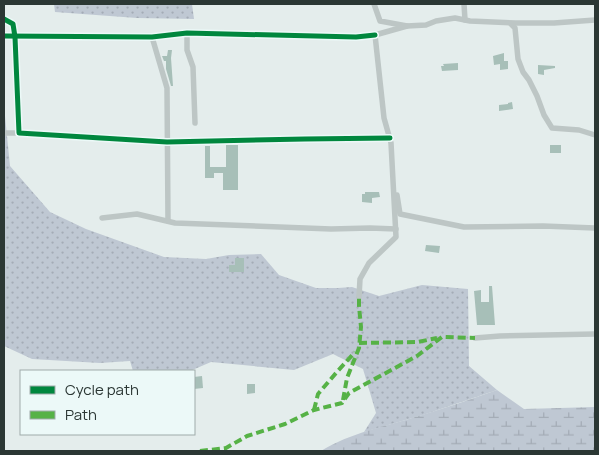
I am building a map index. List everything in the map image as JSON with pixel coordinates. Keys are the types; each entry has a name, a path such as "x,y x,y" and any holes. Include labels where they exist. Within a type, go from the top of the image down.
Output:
{"street":[{"path":"374,4 380,20 407,26"},
{"path":"464,4 465,20"},
{"path":"4,36 152,37 187,33 347,37 375,35 407,26 426,25 436,21 455,18 515,23 595,20"},
{"path":"4,19 13,24 15,36 18,133"},
{"path":"511,24 515,28 518,58 523,72 529,80 544,116 552,128 579,130 595,135"},
{"path":"187,33 187,50 193,67 195,123"},
{"path":"359,297 360,279 369,263 396,237 391,143 384,118 375,35"},
{"path":"152,37 167,88 168,221"},
{"path":"386,126 400,214 464,227 542,226 595,228"},
{"path":"4,133 167,142 390,138"},
{"path":"102,218 137,214 175,223 331,230 396,229"},
{"path":"474,338 595,334"}],"green space":[{"path":"54,4 192,4 194,19 137,18 55,12"},
{"path":"4,106 10,166 50,212 86,229 164,257 206,259 229,255 261,254 279,275 316,288 352,287 379,296 422,285 468,289 469,366 497,390 423,415 364,432 376,413 363,369 333,354 294,370 211,362 192,370 133,370 130,361 100,363 32,359 4,346"},
{"path":"497,390 524,409 595,407 595,451 321,451 344,439"}],"building":[{"path":"168,50 172,50 173,86 171,86 166,69 166,61 164,61 162,56 167,56"},
{"path":"504,53 504,61 508,61 508,69 500,70 500,64 494,65 493,56"},
{"path":"458,63 458,70 442,71 441,66 444,66 443,64"},
{"path":"538,65 555,66 555,68 544,70 544,75 538,74"},
{"path":"512,102 513,109 499,111 499,105"},
{"path":"226,145 238,145 238,190 223,190 223,173 214,173 214,178 205,178 205,146 210,146 210,167 226,167"},
{"path":"550,145 561,145 561,153 550,153"},
{"path":"365,192 379,192 380,197 372,198 372,203 362,202 362,194 365,194"},
{"path":"426,245 440,246 439,253 425,251"},
{"path":"235,258 244,258 244,272 229,272 229,265 235,265"},
{"path":"489,286 492,286 495,325 477,325 474,291 481,290 481,302 489,302"},
{"path":"202,376 203,388 195,389 195,377"},
{"path":"247,384 255,384 255,393 247,394"}],"marked path":[{"path":"343,400 347,378 359,348 361,327 359,297"},
{"path":"200,451 226,448 247,436 285,424 314,410 342,403 349,393 417,356 442,337 475,338"},
{"path":"359,343 418,342 437,338"},
{"path":"314,410 318,394 355,352"}],"cycle path":[{"path":"4,19 13,24 15,37 19,133 167,142 390,138"},
{"path":"4,36 152,37 187,33 356,37 375,35"}]}
